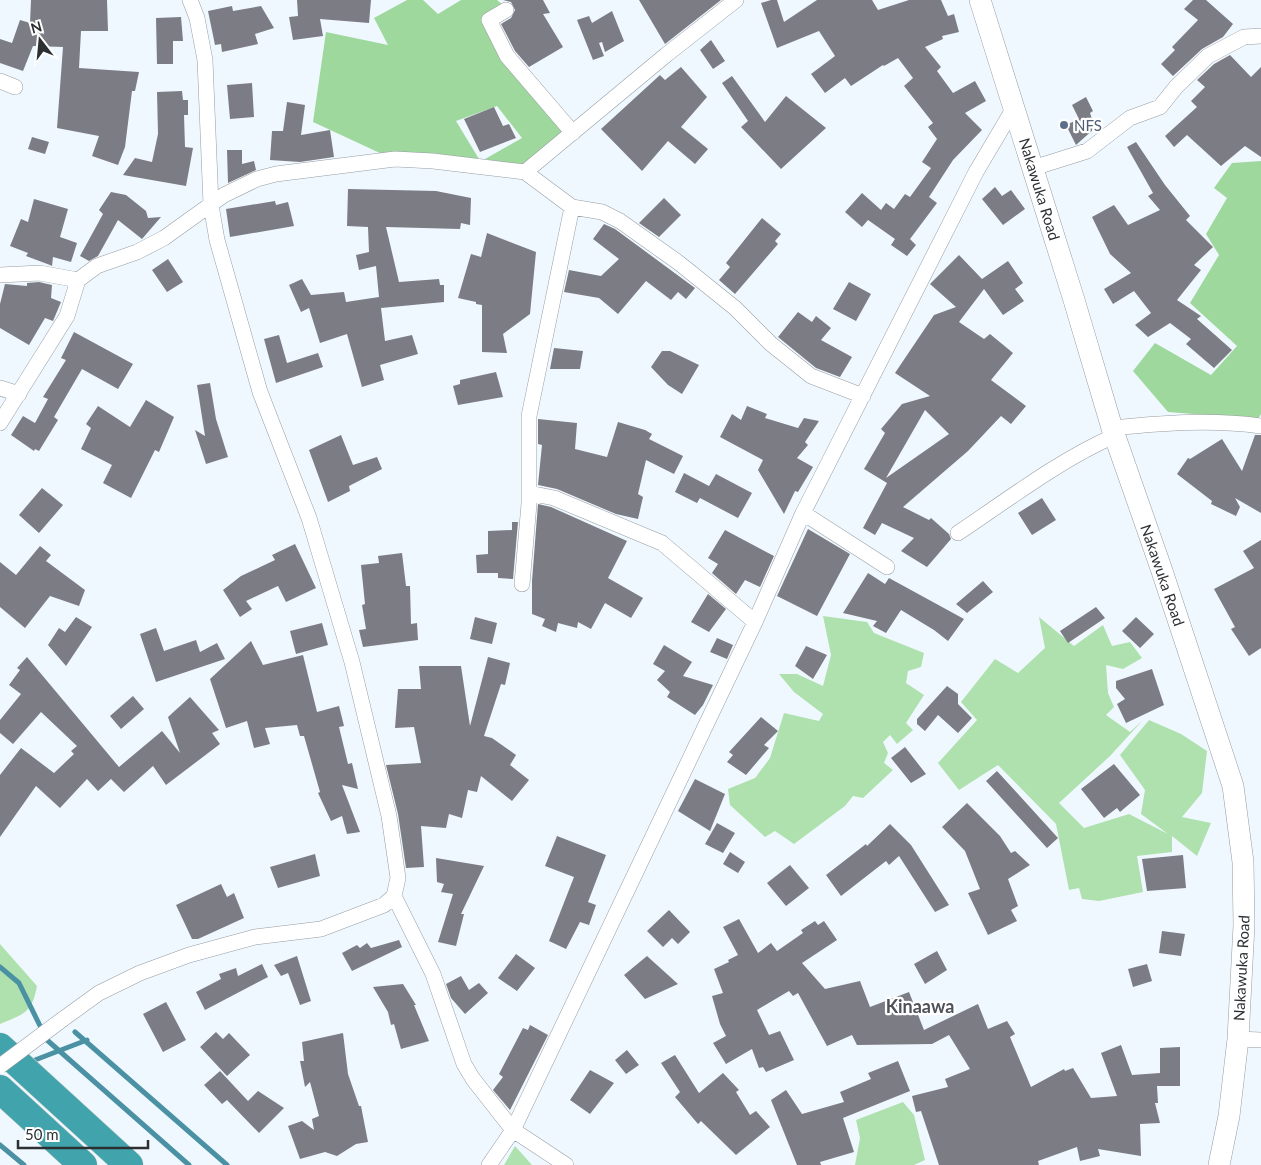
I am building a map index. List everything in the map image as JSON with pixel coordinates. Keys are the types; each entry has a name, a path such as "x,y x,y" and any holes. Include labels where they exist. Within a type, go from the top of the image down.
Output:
{"highway":[{"path":"0,1047 129,1165"},
{"path":"0,1089 83,1165"}],"main road":[{"name":"Nakawuka Road","path":"980,0 1015,106 1113,432 1233,786 1243,862 1244,925 1238,1039 1229,1116 1219,1165"}],"street":[{"path":"0,1066 99,993 140,973 189,955 255,937 321,929 384,905 394,896 398,878 389,816 352,662 309,518 260,392 217,240 211,205 205,60 197,18 190,0"},
{"path":"525,172 666,55 736,0"},
{"path":"506,10 489,20 507,56 573,133"},
{"path":"1033,168 1087,151 1130,118 1160,107 1176,87 1208,56 1244,36 1261,36"},
{"path":"0,81 15,87"},
{"path":"490,1165 513,1130 755,622 803,513 976,172 1015,106"},
{"path":"0,423 67,316 78,280 98,266 136,252 164,238 224,194 241,186 276,174 395,159 433,161 525,172 572,207 602,212 620,221 679,263 735,308 771,344 811,376 863,396"},
{"path":"522,584 529,493 529,416 572,207"},
{"path":"0,275 40,274 78,280"},
{"path":"0,388 19,394"},
{"path":"958,533 1057,465 1113,432 1173,422 1213,422 1261,426"},
{"path":"529,493 554,498 662,543 755,622"},
{"path":"803,513 887,567"},
{"path":"394,896 433,974 464,1064 513,1130 566,1165"},
{"path":"1238,1039 1261,1040"}],"green space":[{"path":"407,0 423,0 438,14 461,0 497,0 503,5 484,21 566,134 521,168 485,159 522,138 497,106 456,121 479,159 382,154 313,122 326,32 388,45 374,18"},
{"path":"1261,161 1261,414 1258,419 1168,412 1133,371 1155,343 1211,375 1237,346 1190,303 1219,255 1206,234 1227,198 1214,188 1232,163"},
{"path":"823,616 867,622 874,633 924,653 921,667 908,671 906,683 924,695 906,723 913,730 897,744 890,735 883,742 888,753 884,763 893,770 863,798 853,796 845,806 794,844 775,831 765,837 730,805 728,789 755,778 770,758 784,713 819,721 823,714 794,692 779,674 797,674 823,686 831,655"},
{"path":"1039,617 1074,646 1103,625 1112,646 1130,642 1142,658 1123,669 1106,665 1108,693 1114,707 1106,715 1130,732 1143,720 1110,756 1059,803 1084,828 1129,814 1168,834 1141,814 1145,790 1120,755 1149,720 1181,734 1207,751 1202,793 1182,817 1211,823 1197,856 1172,836 1172,852 1137,856 1143,892 1099,901 1082,899 1079,888 1069,890 1056,824 998,765 959,790 938,763 977,720 961,702 995,659 1018,673 1045,648"},
{"path":"0,944 37,986 32,1002 26,1011 0,1024"},
{"path":"903,1102 914,1115 925,1160 914,1165 855,1165 860,1138 856,1120"},
{"path":"515,1146 532,1165 504,1165"}],"building":[{"path":"31,0 107,0 108,31 81,31 79,68 139,72 135,91 132,91 125,147 118,165 92,156 99,136 57,128 63,47 33,46 23,71 0,63 0,39 12,43 20,20 30,23"},
{"path":"297,0 371,0 369,23 320,19 323,36 293,40 289,17 298,16"},
{"path":"503,0 543,0 550,13 543,14 563,47 529,67 515,51 501,24 511,18 515,10 511,2"},
{"path":"639,0 721,0 665,44"},
{"path":"777,0 784,22 817,0 872,0 878,10 909,0 941,0 948,16 954,14 959,32 942,36 943,39 925,47 941,67 937,71 953,93 975,81 986,101 965,113 982,130 953,160 929,197 937,203 910,239 916,245 907,256 891,245 895,239 868,220 862,227 845,212 862,193 881,210 886,203 894,209 905,194 910,197 931,168 922,162 937,139 928,127 933,123 904,86 913,78 898,58 883,65 851,86 845,78 825,93 811,74 835,56 819,31 777,48 761,3"},
{"path":"1193,0 1206,0 1233,24 1223,37 1202,49 1173,76 1161,64 1175,50 1172,47 1198,20 1184,9"},
{"path":"232,6 233,11 261,6 274,28 255,34 258,44 222,52 221,44 215,45 208,11"},
{"path":"612,11 624,41 605,52 602,42 599,43 604,56 593,60 577,20 589,16 592,23"},
{"path":"181,17 183,41 173,41 173,64 157,64 156,18"},
{"path":"711,40 725,61 713,69 700,50"},
{"path":"1230,55 1251,77 1261,67 1261,157 1245,146 1221,166 1187,135 1174,147 1165,136 1197,107 1191,101 1205,87 1197,80 1214,64"},
{"path":"681,67 707,97 681,127 708,149 695,164 668,141 642,171 601,129 660,75 665,80"},
{"path":"732,76 765,122 786,96 826,128 781,169 741,127 748,121 722,83"},
{"path":"252,83 254,117 230,119 227,85"},
{"path":"182,91 183,100 188,100 188,115 184,115 185,147 193,148 186,186 123,175 135,158 152,162 158,134 157,92"},
{"path":"1086,97 1093,111 1090,113 1095,128 1076,145 1066,125 1079,119 1072,105"},
{"path":"287,102 305,105 301,135 330,130 334,157 300,162 270,160 272,131 283,131"},
{"path":"494,107 503,126 509,124 516,138 480,152 464,119"},
{"path":"32,137 49,142 45,154 28,149"},
{"path":"1136,142 1165,185 1190,216 1186,220 1213,247 1194,265 1201,270 1177,300 1201,316 1197,319 1232,350 1214,368 1186,344 1191,339 1170,323 1148,337 1135,325 1151,313 1134,291 1113,304 1104,289 1131,273 1110,254 1092,217 1114,205 1128,225 1160,210 1148,196 1153,193 1127,147"},
{"path":"227,150 242,150 242,164 254,161 256,170 228,183"},
{"path":"995,187 1002,196 1011,190 1025,209 1003,225 982,199"},
{"path":"348,189 436,191 471,198 470,225 461,223 460,229 386,227 399,282 439,279 440,285 444,285 444,302 381,308 385,341 412,335 418,354 380,365 384,380 362,387 347,334 320,343 309,308 301,312 289,285 302,279 311,295 344,292 346,302 379,297 376,266 359,270 356,255 369,252 368,227 347,226"},
{"path":"111,192 126,195 146,211 148,218 161,217 142,239 118,220 98,256 89,261 80,256 103,214 99,210"},
{"path":"664,198 681,215 659,237 639,223"},
{"path":"34,199 68,209 60,237 77,243 71,262 53,257 52,266 26,256 28,253 10,246 21,219 28,222"},
{"path":"275,201 276,205 288,202 294,226 230,237 226,209"},
{"path":"762,218 781,234 775,241 778,244 735,294 719,280 730,267 726,263"},
{"path":"604,224 615,229 695,288 686,299 678,292 671,300 646,281 618,314 599,298 564,292 569,270 601,276 619,259 593,239"},
{"path":"487,233 536,252 530,314 503,334 507,353 482,352 482,305 458,298 471,254 481,257"},
{"path":"959,255 982,279 1008,261 1023,283 1015,289 1024,301 1003,315 984,289 959,322 984,339 990,334 1013,353 991,380 1026,406 1011,424 1001,416 968,451 903,507 929,520 931,518 949,534 951,539 927,567 901,551 914,538 882,523 875,535 863,528 887,483 864,469 885,433 881,429 902,404 930,396 895,373 934,315 956,307 930,284","holes":["925,410 949,434 886,478"]},
{"path":"168,259 183,282 167,292 152,270"},
{"path":"39,282 52,285 51,298 61,302 53,321 45,318 29,345 0,328 0,304 5,284 27,286 27,283"},
{"path":"849,282 871,294 856,321 833,309"},
{"path":"798,312 812,322 816,316 831,328 821,340 852,357 840,377 816,368 778,337"},
{"path":"74,332 133,364 118,389 82,369 54,417 58,420 39,451 35,449 34,451 11,435 23,416 35,423 48,399 43,397 66,360 61,358"},
{"path":"279,335 287,363 318,353 323,367 276,383 264,339"},
{"path":"554,348 583,351 580,369 550,369"},
{"path":"662,351 670,351 699,365 682,394 668,385 651,367"},
{"path":"496,372 503,397 458,405 453,386 460,384 460,380"},
{"path":"210,383 216,419 228,457 206,464 195,430 205,436 197,385"},
{"path":"146,400 174,417 159,452 155,450 131,498 103,483 112,465 81,449 91,428 86,424 98,406 130,427"},
{"path":"747,406 767,414 765,418 798,428 804,418 819,421 805,442 808,445 797,458 813,467 798,492 795,491 784,514 758,470 763,460 720,437 732,414 741,420"},
{"path":"538,419 577,423 575,449 607,457 618,422 645,430 652,434 649,439 683,456 674,474 646,460 638,494 643,497 638,519 616,514 557,489 538,485 542,445 538,444"},
{"path":"341,435 353,465 377,457 382,469 349,486 350,491 328,502 309,450"},
{"path":"1255,435 1261,435 1261,513 1235,498 1240,507 1236,516 1211,504 1212,501 1177,474 1188,458 1190,459 1222,439 1242,471"},
{"path":"684,473 709,486 716,474 752,493 738,518 700,498 697,503 675,492"},
{"path":"42,488 63,505 39,533 19,515"},
{"path":"1042,498 1056,520 1032,535 1018,513"},
{"path":"538,504 551,507 627,541 608,578 643,598 631,618 605,603 591,629 578,622 577,628 558,623 556,632 542,626 545,619 532,614 532,581"},
{"path":"512,522 518,522 513,579 498,578 498,573 477,573 476,555 488,554 488,531 512,530"},
{"path":"808,529 850,554 817,616 777,596"},
{"path":"725,530 774,556 760,587 745,580 736,594 712,573 718,564 708,558"},
{"path":"1261,540 1261,648 1249,656 1231,629 1235,627 1214,589 1254,568 1243,551"},
{"path":"295,544 316,588 286,602 278,586 246,601 252,609 240,617 223,590 241,576 275,560 272,555"},
{"path":"40,546 51,555 46,561 85,590 79,606 50,596 25,628 0,607 0,562 16,575"},
{"path":"402,553 406,586 410,586 411,624 417,623 418,640 363,647 359,630 366,629 362,605 365,604 361,565 379,563 378,556"},
{"path":"868,573 885,584 889,578 964,619 948,641 901,610 886,633 873,626 877,621 843,613"},
{"path":"983,581 993,592 967,613 956,604"},
{"path":"708,594 726,609 709,632 691,622"},
{"path":"1096,607 1105,618 1068,643 1060,631"},
{"path":"76,617 92,627 66,666 48,645 59,628 65,632"},
{"path":"475,617 497,623 492,644 470,639"},
{"path":"1136,617 1154,634 1140,648 1122,631"},
{"path":"322,623 328,645 296,654 290,631"},
{"path":"156,628 164,651 196,640 200,652 217,643 225,659 156,682 140,634"},
{"path":"717,638 733,645 727,659 710,652"},
{"path":"251,641 263,665 303,655 317,712 339,706 344,726 339,727 348,764 352,763 358,789 342,785 360,832 347,834 342,816 331,821 318,793 320,792 304,736 300,736 297,725 265,728 270,744 254,748 247,721 226,728 210,679"},
{"path":"664,645 692,662 683,676 713,685 703,705 695,715 667,697 670,692 657,680 665,671 653,664"},
{"path":"806,646 827,655 813,679 795,666"},
{"path":"27,657 119,767 162,731 180,753 168,717 190,697 219,730 212,733 220,744 166,785 153,766 124,792 111,779 98,791 87,779 60,808 36,786 0,837 0,775 21,748 54,773 74,754 71,751 77,746 41,712 13,744 0,733 0,720 21,694 9,685 20,670 17,668"},
{"path":"488,657 510,663 505,685 501,684 484,736 492,738 516,755 510,765 529,780 512,801 481,776 477,792 468,790 462,818 449,814 446,828 421,826 424,867 406,868 398,814 386,765 421,763 414,727 395,728 398,689 421,689 419,666 461,666 470,726"},
{"path":"1152,669 1164,705 1126,723 1117,704 1125,699 1116,688 1116,681"},
{"path":"947,686 958,694 958,704 972,718 958,733 938,715 925,731 917,724 917,719"},
{"path":"133,696 144,709 121,729 110,716"},
{"path":"761,717 778,731 764,745 769,748 746,775 727,762 733,755 729,752"},
{"path":"905,747 926,774 911,783 891,758"},
{"path":"1114,764 1140,795 1120,812 1117,808 1104,818 1081,789"},
{"path":"997,771 1058,838 1047,848 986,781"},
{"path":"695,779 725,794 710,831 678,811"},
{"path":"967,803 1000,836 1011,853 1015,851 1030,865 1008,879 1018,906 1011,910 1017,921 988,935 968,893 980,889 965,851 942,827"},
{"path":"717,823 735,833 723,853 705,844"},
{"path":"890,824 911,845 949,905 935,912 899,856 889,865 886,861 841,896 826,875 866,844 867,846"},
{"path":"557,836 606,855 588,902 596,905 589,925 580,922 566,949 549,941 574,877 545,866"},
{"path":"730,852 745,862 738,873 723,864"},
{"path":"315,854 320,876 278,888 270,867"},
{"path":"1183,855 1186,888 1147,891 1142,859"},
{"path":"436,858 484,866 461,914 464,914 456,946 438,942 453,894 441,892 444,884 437,882"},
{"path":"790,865 809,888 786,906 767,883"},
{"path":"221,884 227,897 234,893 244,918 198,939 192,939 176,905"},
{"path":"669,910 690,932 678,944 672,938 663,947 647,931"},
{"path":"739,919 758,953 771,943 777,951 803,933 801,930 815,921 818,925 824,921 837,940 802,963 825,989 860,981 870,1007 909,992 924,1030 978,1004 988,1029 1007,1021 1015,1034 1010,1037 1031,1087 1064,1069 1065,1071 1073,1068 1091,1098 1117,1096 1101,1053 1121,1045 1132,1075 1160,1073 1160,1048 1180,1047 1180,1086 1157,1086 1158,1103 1155,1103 1160,1123 1140,1124 1141,1156 1098,1149 1100,1156 1080,1161 1077,1147 1038,1161 1039,1165 939,1165 921,1111 916,1112 912,1096 948,1087 945,1079 970,1069 949,1035 932,1044 857,1045 852,1035 827,1046 798,993 793,996 789,991 757,1010 769,1035 780,1031 794,1060 766,1072 763,1067 759,1068 752,1049 726,1064 713,1043 726,1036 720,1024 712,996 723,993 714,969 729,962 728,960 738,955 723,927"},
{"path":"1162,931 1185,934 1181,956 1159,953"},
{"path":"399,940 402,947 352,971 342,953 357,945 360,948 367,943 371,948"},
{"path":"937,951 947,970 925,984 914,964"},
{"path":"516,954 535,968 517,991 498,978"},
{"path":"297,956 311,1001 300,1005 288,973 281,976 274,965"},
{"path":"647,956 678,984 645,999 624,975"},
{"path":"262,964 268,977 205,1010 196,992 221,979 219,974 236,968 238,976"},
{"path":"1147,964 1152,981 1133,987 1128,969"},
{"path":"461,976 469,990 479,983 488,993 465,1014 451,998 446,984"},
{"path":"403,984 416,1005 414,1005 429,1041 401,1049 394,1024 391,1025 388,1012 373,987"},
{"path":"166,1002 186,1040 163,1052 143,1014"},
{"path":"530,1025 548,1035 510,1110 493,1090 503,1077 499,1074 523,1028 528,1030"},
{"path":"216,1032 223,1039 229,1033 250,1055 227,1076 200,1047"},
{"path":"343,1033 348,1074 359,1106 361,1106 368,1142 356,1144 337,1156 325,1152 300,1159 288,1126 302,1121 314,1130 312,1119 319,1116 310,1082 305,1087 300,1061 304,1061 302,1042"},
{"path":"627,1050 639,1065 626,1074 615,1060"},
{"path":"675,1055 699,1093 723,1073 739,1090 736,1092 750,1115 756,1111 770,1127 736,1155 701,1121 698,1124 675,1097 680,1092 661,1063"},
{"path":"898,1061 910,1091 843,1118 854,1152 820,1162 821,1165 797,1165 771,1100 786,1090 802,1114 844,1102 840,1092 871,1079 868,1073"},
{"path":"590,1070 614,1083 590,1114 570,1100"},
{"path":"220,1071 248,1101 258,1091 284,1108 259,1133 227,1100 222,1104 204,1085"}],"waterway":[{"path":"0,967 19,983 47,1040 189,1165"},
{"path":"75,1032 227,1165"},
{"path":"35,1060 87,1040"},
{"path":"0,1145 24,1165"}],"place":[{"name":"NFS","path":"1064,125"}],"district":[{"name":"Kinaawa","path":"920,1006"}]}
